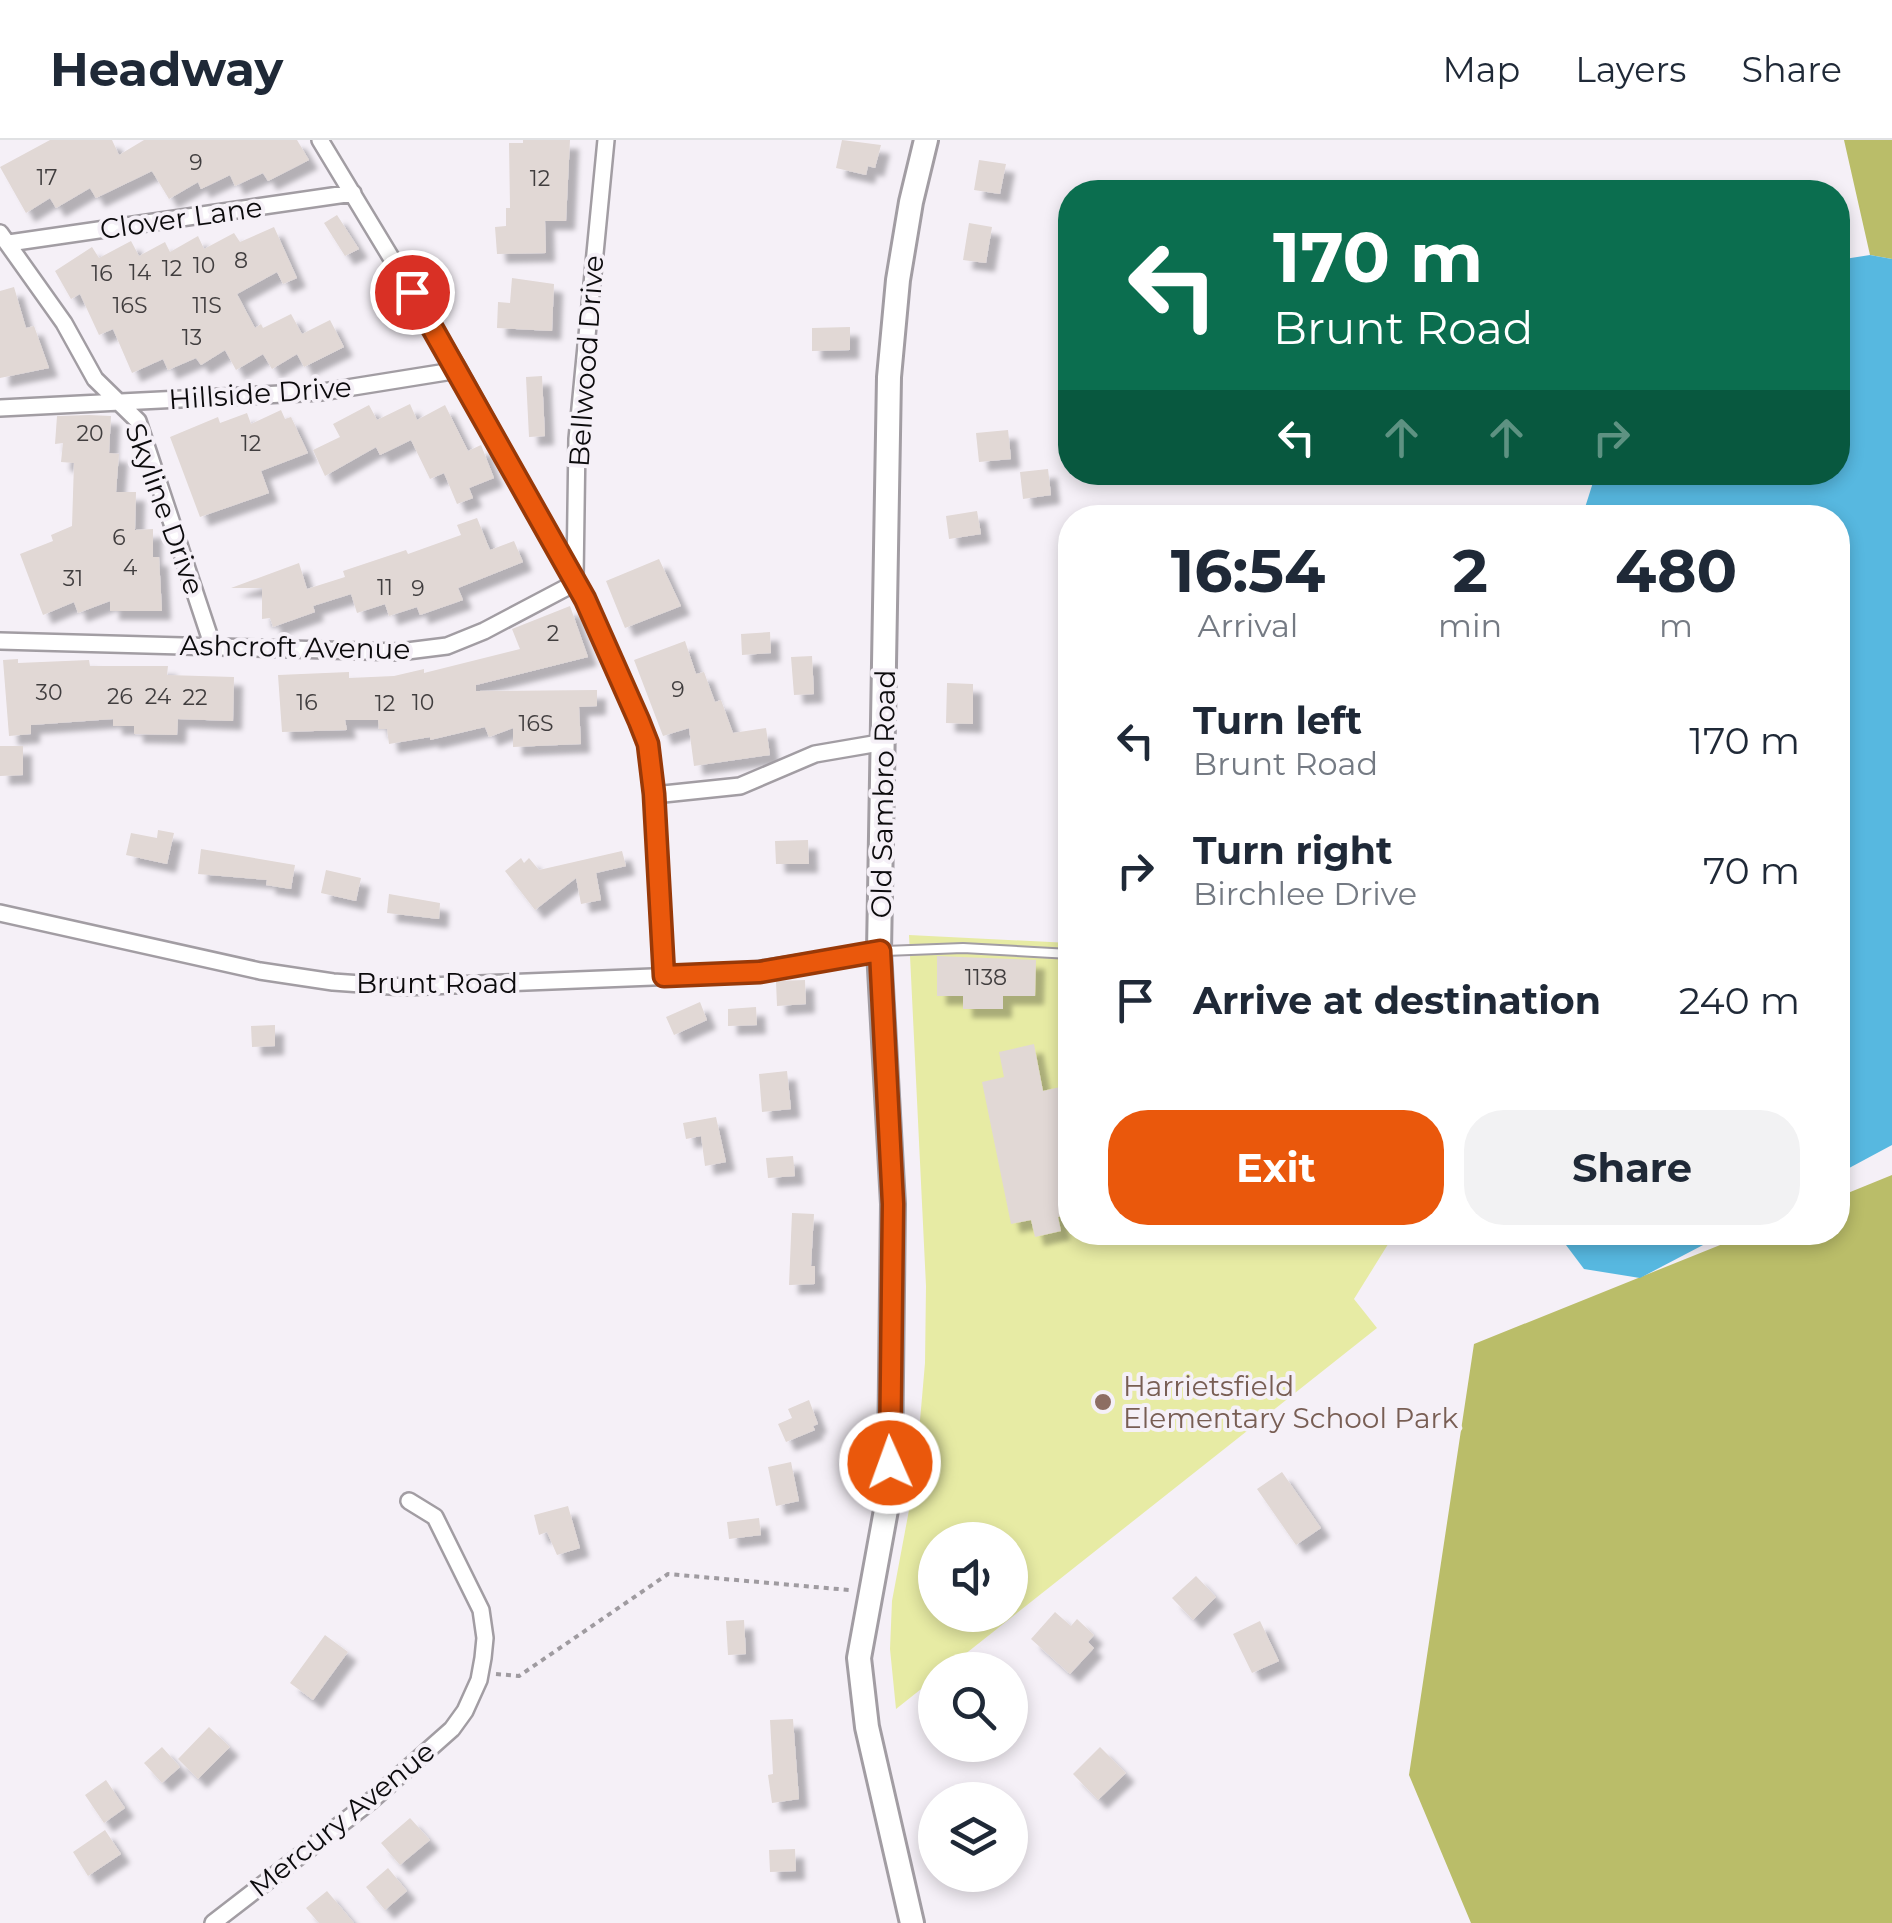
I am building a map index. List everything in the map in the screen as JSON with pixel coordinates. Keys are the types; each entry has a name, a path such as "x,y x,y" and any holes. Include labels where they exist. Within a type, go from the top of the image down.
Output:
{"main road":[{"name":"Old Sambro Road","path":"912,1923 863,1702 859,1658 886,1510 890,1463 893,1204 880,951 892,329 910,202 926,140"}],"street":[{"path":"320,140 458,370 575,583 639,721 648,744 654,794 664,976"},
{"name":"Bellwood Drive","path":"575,583 578,438 606,140"},
{"name":"Clover Lane","path":"4,238 352,193"},
{"name":"Skyline Drive","path":"4,238 64,323 95,378 138,421 213,647"},
{"name":"Hillside Drive","path":"0,408 322,392 458,370"},
{"name":"Ashcroft Avenue","path":"0,641 367,653 448,646 575,583"},
{"path":"654,794 740,786 815,754 884,742"},
{"name":"Brunt Road","path":"0,913 260,971 404,987 760,972 880,951"},
{"name":"Mercury Avenue","path":"213,1923 372,1800 452,1729 465,1712 480,1673 486,1638 476,1599 435,1517 409,1502"}],"lane":[{"path":"880,951 963,948 1058,953"}],"path":[{"path":"480,1673 520,1676 668,1574 869,1592"}],"green space":[{"path":"1844,140 1892,140 1892,259 1870,255"},
{"name":"Harrietsfield Elementary School Park","path":"909,935 1058,942 1058,1245 1388,1245 1354,1299 1377,1328 1028,1604 1028,1522 918,1522 918,1632 993,1632 968,1652 918,1652 918,1692 896,1709 890,1649 892,1601 915,1478 925,1363 926,1286"},
{"path":"1892,1175 1892,1923 1471,1923 1409,1775 1474,1344 1720,1245 1850,1245 1850,1192"}],"water":[{"path":"1870,255 1892,259 1892,1145 1850,1168 1850,505 1586,505 1592,485 1850,485 1850,258"},
{"path":"1566,1245 1703,1245 1640,1278 1584,1269"}],"building":[{"path":"50,140 112,140 119,155 144,140 297,140 309,160 268,181 263,173 235,186 230,175 201,189 198,182 169,199 152,171 96,198 90,188 56,208 50,198 26,213 0,167"},
{"path":"570,140 566,221 545,221 546,253 497,254 495,227 506,226 506,208 510,208 509,143"},
{"path":"842,140 881,145 875,168 868,166 866,175 836,168"},
{"path":"979,160 1006,164 1000,194 974,190"},
{"path":"337,215 359,249 345,256 324,223"},
{"path":"969,223 992,227 986,263 963,260"},
{"path":"274,227 297,278 283,284 277,272 237,294 255,328 291,314 302,334 330,320 344,347 304,367 297,354 272,369 263,354 236,370 225,350 201,365 196,358 168,370 163,359 132,373 113,329 99,335 80,294 71,299 55,271 92,247 99,258 131,241 139,256 165,242 170,252 198,236 204,249 234,233 240,242"},
{"path":"512,278 554,284 552,331 497,328 498,302 510,303"},
{"path":"14,287 26,328 34,326 49,368 0,378 0,291"},
{"path":"850,327 850,350 812,351 812,328"},
{"path":"542,376 545,436 529,437 526,377"},
{"path":"410,404 417,420 445,405 468,451 481,445 494,478 469,488 473,498 457,504 444,473 430,479 411,440 380,455 376,447 325,476 313,450 340,437 333,424 369,405 377,420"},
{"path":"281,410 285,419 291,417 308,453 261,471 269,493 200,517 170,437 218,417 220,423 247,413 251,424"},
{"path":"57,416 111,416 109,453 119,454 116,492 136,492 135,530 153,529 153,557 159,557 162,611 110,611 110,601 78,613 74,602 43,615 20,554 53,541 51,535 72,526 74,463 61,462 63,443 55,444"},
{"path":"1008,430 1011,459 979,462 976,433"},
{"path":"1048,469 1051,495 1023,499 1020,472"},
{"path":"977,511 981,534 949,539 946,516"},
{"path":"477,518 490,550 514,541 523,562 458,588 463,600 420,615 417,607 389,616 385,604 357,613 351,594 313,606 315,612 273,627 270,618 262,619 262,588 231,588 299,563 307,589 345,577 343,571 461,535 457,525"},
{"path":"659,559 681,606 625,628 606,581"},
{"path":"570,606 588,657 476,685 476,691 597,690 597,706 579,707 581,744 513,747 513,728 489,737 485,727 430,740 389,744 387,729 379,729 378,720 345,720 347,730 282,732 278,675 349,672 349,678 394,676 424,669 424,673 520,649 512,629"},
{"path":"770,632 771,653 742,655 741,634"},
{"path":"685,641 696,674 704,672 715,702 721,700 733,733 766,728 770,755 694,766 689,728 663,736 634,660"},
{"path":"812,656 814,694 794,695 791,657"},
{"path":"18,659 18,663 89,660 90,666 168,666 167,675 234,677 233,721 178,719 177,735 134,734 134,726 113,726 113,719 31,725 31,734 9,736 3,660"},
{"path":"947,683 973,684 973,724 946,723"},
{"path":"0,746 23,746 23,775 0,776"},
{"path":"158,830 174,833 167,864 126,855 131,833 157,838"},
{"path":"808,840 809,864 776,864 775,841"},
{"path":"201,849 295,865 291,889 266,885 267,880 198,874"},
{"path":"622,851 626,866 596,873 601,900 581,904 576,878 535,910 505,871 521,858 524,863 529,858 539,870"},
{"path":"326,870 361,878 356,901 321,893"},
{"path":"389,894 440,903 439,919 387,913"},
{"path":"937,956 1036,960 1035,996 1003,996 1003,1009 963,1009 963,996 937,996"},
{"path":"805,980 806,1004 777,1006 776,981"},
{"path":"700,1002 707,1020 674,1035 666,1017"},
{"path":"756,1007 757,1025 728,1026 728,1009"},
{"path":"275,1025 275,1046 252,1047 251,1026"},
{"path":"1034,1044 1043,1091 1058,1087 1058,1232 1035,1237 1031,1220 1011,1224 982,1082 1004,1077 999,1052"},
{"path":"787,1071 791,1109 762,1112 759,1074"},
{"path":"716,1117 726,1162 705,1166 701,1136 686,1139 683,1123"},
{"path":"793,1156 795,1176 768,1178 766,1158"},
{"path":"792,1213 814,1214 811,1266 815,1266 815,1284 789,1285"},
{"path":"809,1400 818,1424 813,1426 815,1430 786,1442 778,1424 792,1418 788,1409"},
{"path":"791,1462 799,1501 776,1506 768,1467"},
{"path":"1282,1472 1321,1528 1296,1545 1257,1489"},
{"path":"568,1506 580,1548 557,1555 547,1532 539,1535 534,1515"},
{"path":"759,1518 761,1535 729,1539 727,1522"},
{"path":"1196,1576 1216,1597 1193,1620 1172,1598"},
{"path":"1055,1612 1071,1626 1077,1619 1094,1635 1088,1642 1094,1648 1070,1674 1031,1639"},
{"path":"744,1620 746,1654 728,1655 726,1621"},
{"path":"1260,1621 1279,1661 1252,1673 1233,1634"},
{"path":"325,1635 348,1652 313,1700 290,1683"},
{"path":"793,1719 799,1799 772,1803 768,1775 773,1774 770,1720"},
{"path":"209,1727 230,1747 198,1779 178,1759"},
{"path":"162,1747 180,1767 162,1783 144,1763"},
{"path":"1100,1747 1126,1773 1098,1800 1073,1774"},
{"path":"106,1780 125,1808 104,1823 85,1795"},
{"path":"410,1818 430,1840 400,1865 381,1843"},
{"path":"105,1830 121,1854 88,1876 73,1852"},
{"path":"795,1849 796,1871 770,1872 769,1850"},
{"path":"388,1868 407,1891 385,1910 366,1887"},
{"path":"327,1891 354,1923 319,1923 306,1908"}],"place":[{"name":"Harrietsfield Elementary School Park","path":"1103,1402"}],"route":[{"path":"412,292 585,599 648,744 664,976 760,972 880,951 893,1204 890,1463"}]}
